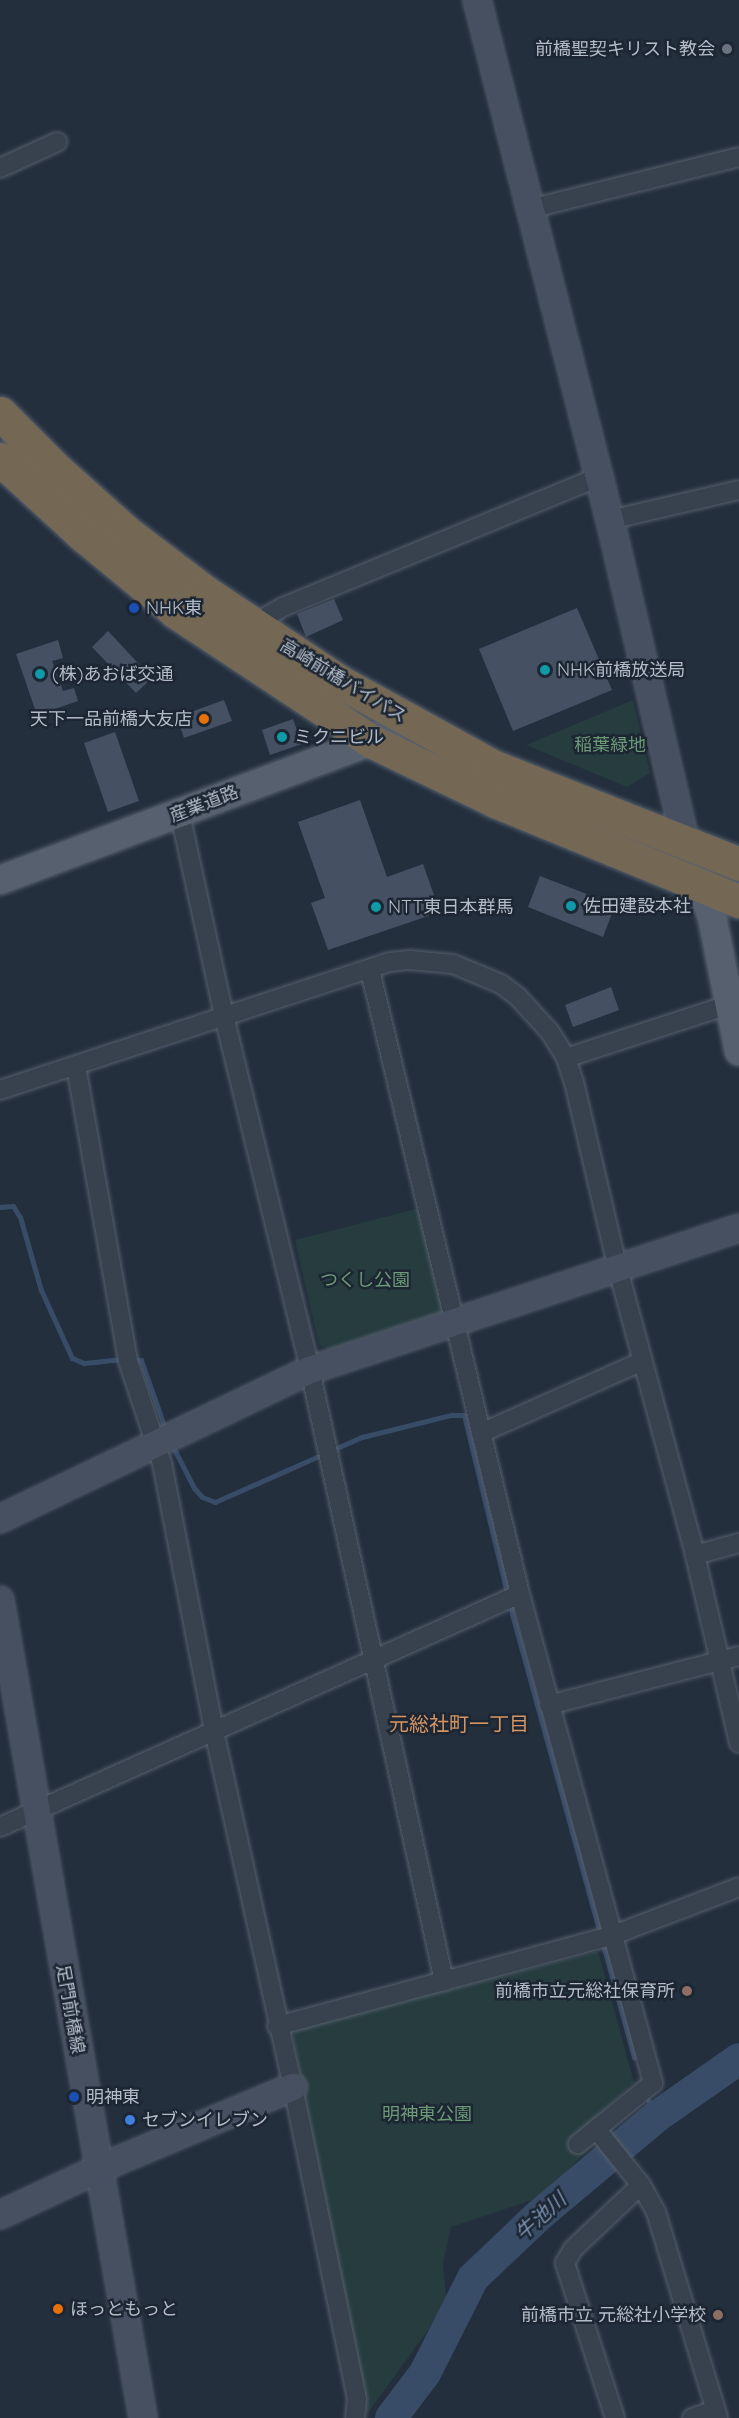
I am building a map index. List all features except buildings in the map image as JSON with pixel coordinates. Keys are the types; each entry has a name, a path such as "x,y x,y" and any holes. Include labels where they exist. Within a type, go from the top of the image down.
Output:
{"highway":[{"name":"高崎前橋バイパス","path":"0,413 56,469 125,531 258,629 403,718 492,766 739,864"},
{"name":"高崎前橋バイパス","path":"0,459 82,535 176,612 371,741 495,801 739,901"}],"main road":[{"name":"産業道路","path":"0,880 371,741 390,731 403,718"},
{"path":"687,843 716,938 739,1051"}],"street":[{"path":"477,0 610,520 687,843"},
{"path":"0,168 57,142"},
{"path":"529,209 739,157"},
{"path":"258,629 269,615 284,607 598,477"},
{"path":"610,520 739,490"},
{"path":"180,814 224,1016 310,1370 444,1981"},
{"path":"0,1090 390,962 410,960 453,964 477,972 501,984 530,1009 550,1032 566,1058 618,1269 695,1555 739,1743"},
{"path":"370,970 520,1594 653,2083 599,2134 578,2144"},
{"path":"566,1058 728,1005"},
{"path":"76,1066 128,1361 157,1445 214,1731 293,2087 357,2399 355,2418"},
{"path":"0,1519 310,1370 739,1228"},
{"path":"481,1433 644,1361"},
{"path":"695,1555 739,1543"},
{"path":"0,1827 520,1594"},
{"name":"足門前橋線","path":"0,1600 143,2418"},
{"path":"549,1705 739,1656"},
{"path":"278,2026 534,1959 612,1936 739,1887"},
{"path":"0,2215 98,2169 293,2087"},
{"path":"599,2134 641,2185 656,2212 717,2414 692,2418"},
{"path":"615,2418 565,2263 573,2248 641,2185"}],"green space":[{"name":"稲葉緑地","path":"633,700 650,773 627,787 526,745"},
{"name":"つくし公園","path":"416,1209 426,1214 447,1304 441,1315 333,1351 319,1345 295,1240"},
{"name":"明神東公園","path":"597,1952 634,2082 581,2131 597,2140 544,2196 451,2227 443,2264 447,2304 367,2414 293,2036 299,2027"}],"waterway":[{"path":"0,1207 13,1206 20,1217 41,1290 72,1358 84,1363 123,1359"},
{"path":"132,1359 141,1360 166,1431"},
{"path":"172,1445 194,1488 202,1497 215,1502 362,1437 451,1415 464,1415 512,1614 634,2058"},
{"name":"牛池川","path":"391,2418 425,2373 473,2278 537,2217 656,2117 739,2059"},
{"path":"647,2098 656,2117"}],"place":[{"name":"前橋聖契キリスト教会","path":"727,49"},
{"name":"NHK東","path":"134,608"},
{"name":"NHK前橋放送局","path":"545,670"},
{"name":"(株)あおば交通","path":"40,674"},
{"name":"天下一品前橋大友店","path":"204,719"},
{"name":"ミクニビル","path":"282,737"},
{"name":"佐田建設本社","path":"571,906"},
{"name":"NTT東日本群馬","path":"376,907"},
{"name":"前橋市立元総社保育所","path":"687,1991"},
{"name":"明神東","path":"74,2097"},
{"name":"セブンイレブン","path":"130,2120"},
{"name":"ほっともっと","path":"58,2309"},
{"name":"前橋市立 元総社小学校","path":"718,2315"}],"district":[{"name":"元総社町一丁目","path":"459,1723"}]}
